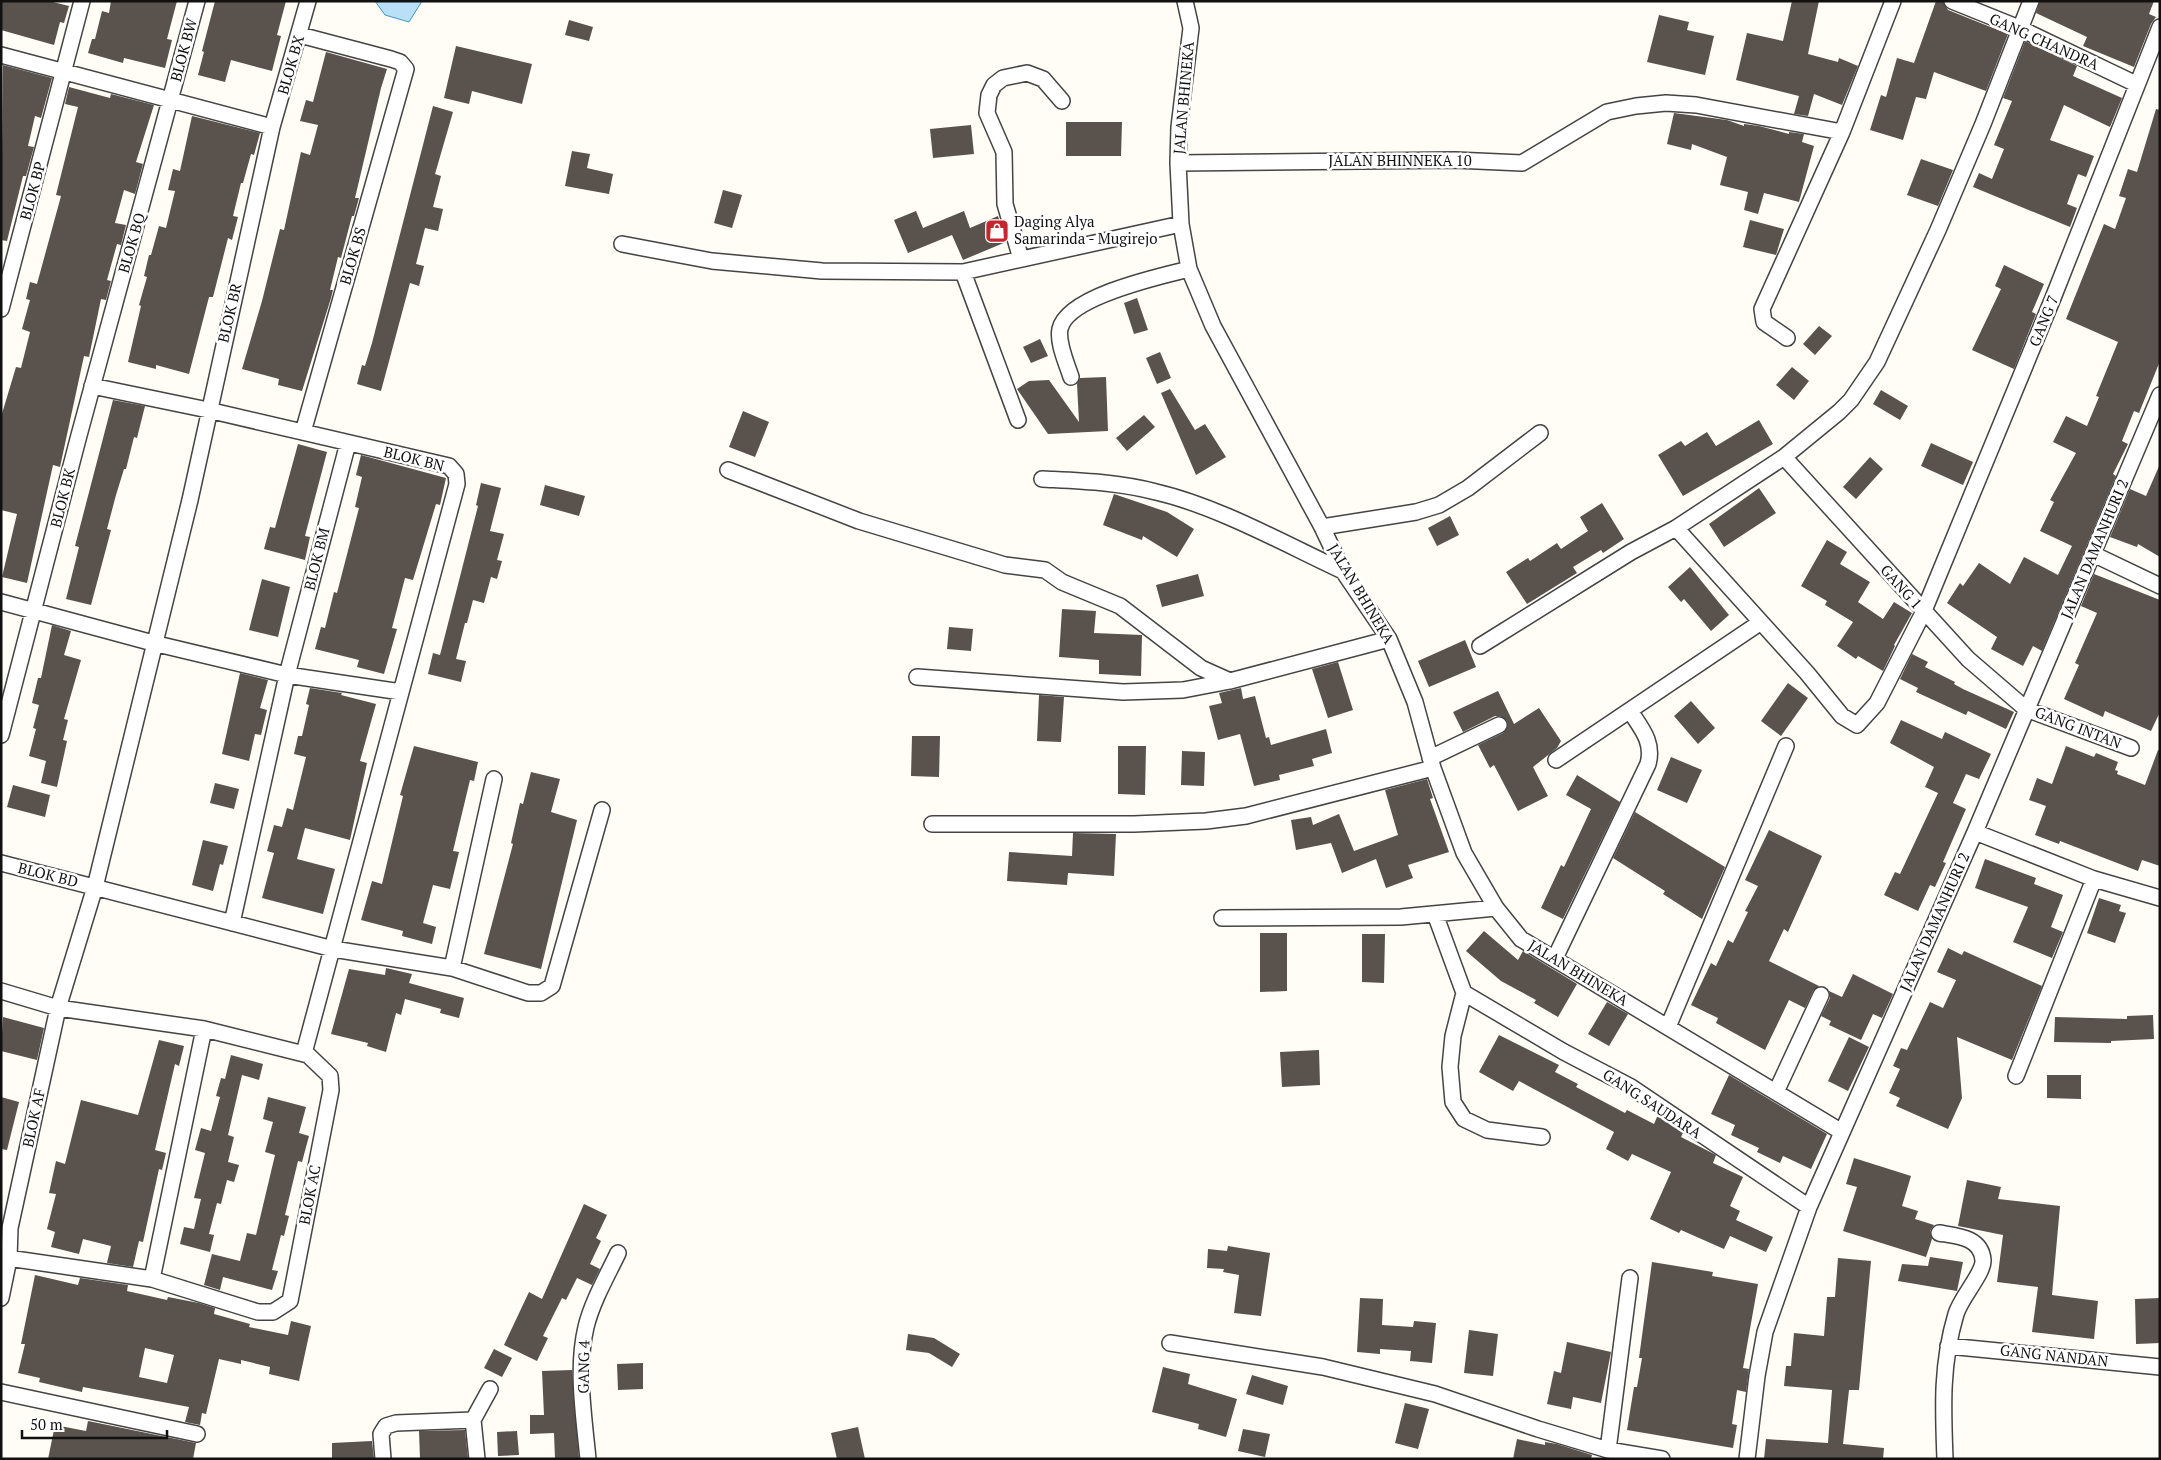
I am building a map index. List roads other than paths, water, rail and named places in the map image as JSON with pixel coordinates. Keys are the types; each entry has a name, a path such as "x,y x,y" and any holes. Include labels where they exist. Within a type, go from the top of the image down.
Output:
{"street":[{"name":"BLOK BP","path":"1,310 82,1"},
{"name":"BLOK BW","path":"172,99 197,1"},
{"name":"BLOK BX","path":"272,128 300,35 308,1"},
{"name":"JALAN BHINEKA","path":"1185,1 1189,12 1191,28 1179,127 1178,163 1181,224 1189,268 1214,326 1322,527 1343,571 1389,639 1415,702 1431,763 1464,853 1496,908 1521,939 1842,1132"},
{"path":"1787,338 1764,322 1762,309 1842,132 1893,1"},
{"name":"GANG CHANDRA","path":"1952,1 2019,28 2136,84"},
{"path":"1480,646 1631,552 1676,528 1784,458 1851,400 1877,362 1957,186 2031,1"},
{"name":"GANG 7","path":"1761,622 1842,716 1857,724 1877,703 1923,612 2046,316 2160,27"},
{"name":"BLOK BS","path":"300,35 400,62 406,69 303,432"},
{"path":"1,54 64,73 172,99 272,128"},
{"path":"1021,259 1005,204 1004,152 988,113 989,95 994,85 1004,78 1027,73 1043,79 1062,101"},
{"name":"BLOK BQ","path":"92,386 172,99"},
{"name":"JALAN BHINNEKA 10","path":"1178,163 1455,160 1522,163 1607,112 1636,106 1666,103 1696,105 1842,132"},
{"name":"BLOK BR","path":"153,643 190,500 208,410 272,128"},
{"path":"622,244 712,261 822,271 963,272 1181,224"},
{"path":"1071,377 1060,339 1060,328 1067,316 1098,297 1123,285 1189,268"},
{"path":"963,272 1018,420"},
{"name":"BLOK BN","path":"92,386 208,410 450,466 456,474 457,484 401,692"},
{"name":"BLOK BK","path":"35,610 92,386"},
{"name":"JALAN DAMANHURI 2","path":"1748,1459 1757,1376 1765,1332 1809,1208 1975,832 2093,554 2154,424 2160,395"},
{"path":"1322,527 1416,512 1439,505 1468,488 1540,432"},
{"name":"BLOK BM","path":"232,923 287,675 348,443"},
{"name":"GANG 1","path":"1784,458 1968,659 2026,709"},
{"path":"728,470 868,524 1005,565 1045,570 1062,582 1120,606 1201,668 1230,681"},
{"path":"1042,479 1098,481 1156,492 1204,507 1343,571"},
{"path":"1556,760 1761,622 1676,528"},
{"path":"2093,554 2160,586"},
{"path":"1,602 153,643 287,675 401,692 304,1054"},
{"path":"1,735 35,610"},
{"path":"917,677 1123,692 1183,690 1230,681 1389,639"},
{"name":"BLOK AF","path":"10,1228 58,1008 95,887 153,643"},
{"name":"GANG INTAN","path":"2026,709 2131,748"},
{"path":"1555,958 1648,764 1650,748 1648,740 1630,711"},
{"path":"932,824 1134,824 1206,821 1246,816 1431,763 1499,725"},
{"path":"1668,1027 1786,746"},
{"path":"452,968 494,779"},
{"name":"BLOK BD","path":"1,863 333,949 452,968 528,993 541,993 552,986 602,810"},
{"path":"1975,832 2094,879 2160,898"},
{"path":"2016,1076 2094,879"},
{"path":"1222,918 1401,917 1496,908"},
{"path":"1435,914 1464,993 1453,1036 1450,1067 1453,1102 1464,1120 1487,1130 1542,1137"},
{"name":"BLOK AC","path":"1,991 58,1008 204,1029 304,1054 314,1060 330,1076 331,1090 290,1301 273,1312 258,1312 152,1279 5,1258"},
{"name":"GANG SAUDARA","path":"1464,993 1564,1052 1631,1087 1809,1208"},
{"path":"1776,1092 1821,995"},
{"path":"152,1279 204,1029"},
{"path":"1,1243 10,1228"},
{"path":"1,1298 10,1228"},
{"path":"1939,1233 1968,1238 1980,1250 1983,1259 1980,1274 1971,1284 1957,1313 1948,1346 1944,1374 1945,1459"},
{"name":"GANG 4","path":"588,1459 582,1369 583,1340 586,1325 618,1253"},
{"path":"1608,1450 1630,1278"},
{"path":"1170,1343 1323,1367 1436,1394 1538,1429 1608,1450 1662,1459"},
{"name":"GANG NANDAN","path":"1948,1346 2160,1367"},
{"path":"477,1459 473,1420 490,1389"},
{"path":"1,1392 197,1434"},
{"path":"382,1459 382,1429 389,1424 473,1420"}],"water":[{"path":"375,1 422,1 409,22 385,15"}],"place":[{"name":"Daging Alya Samarinda - Mugirejo","path":"997,231"}]}
